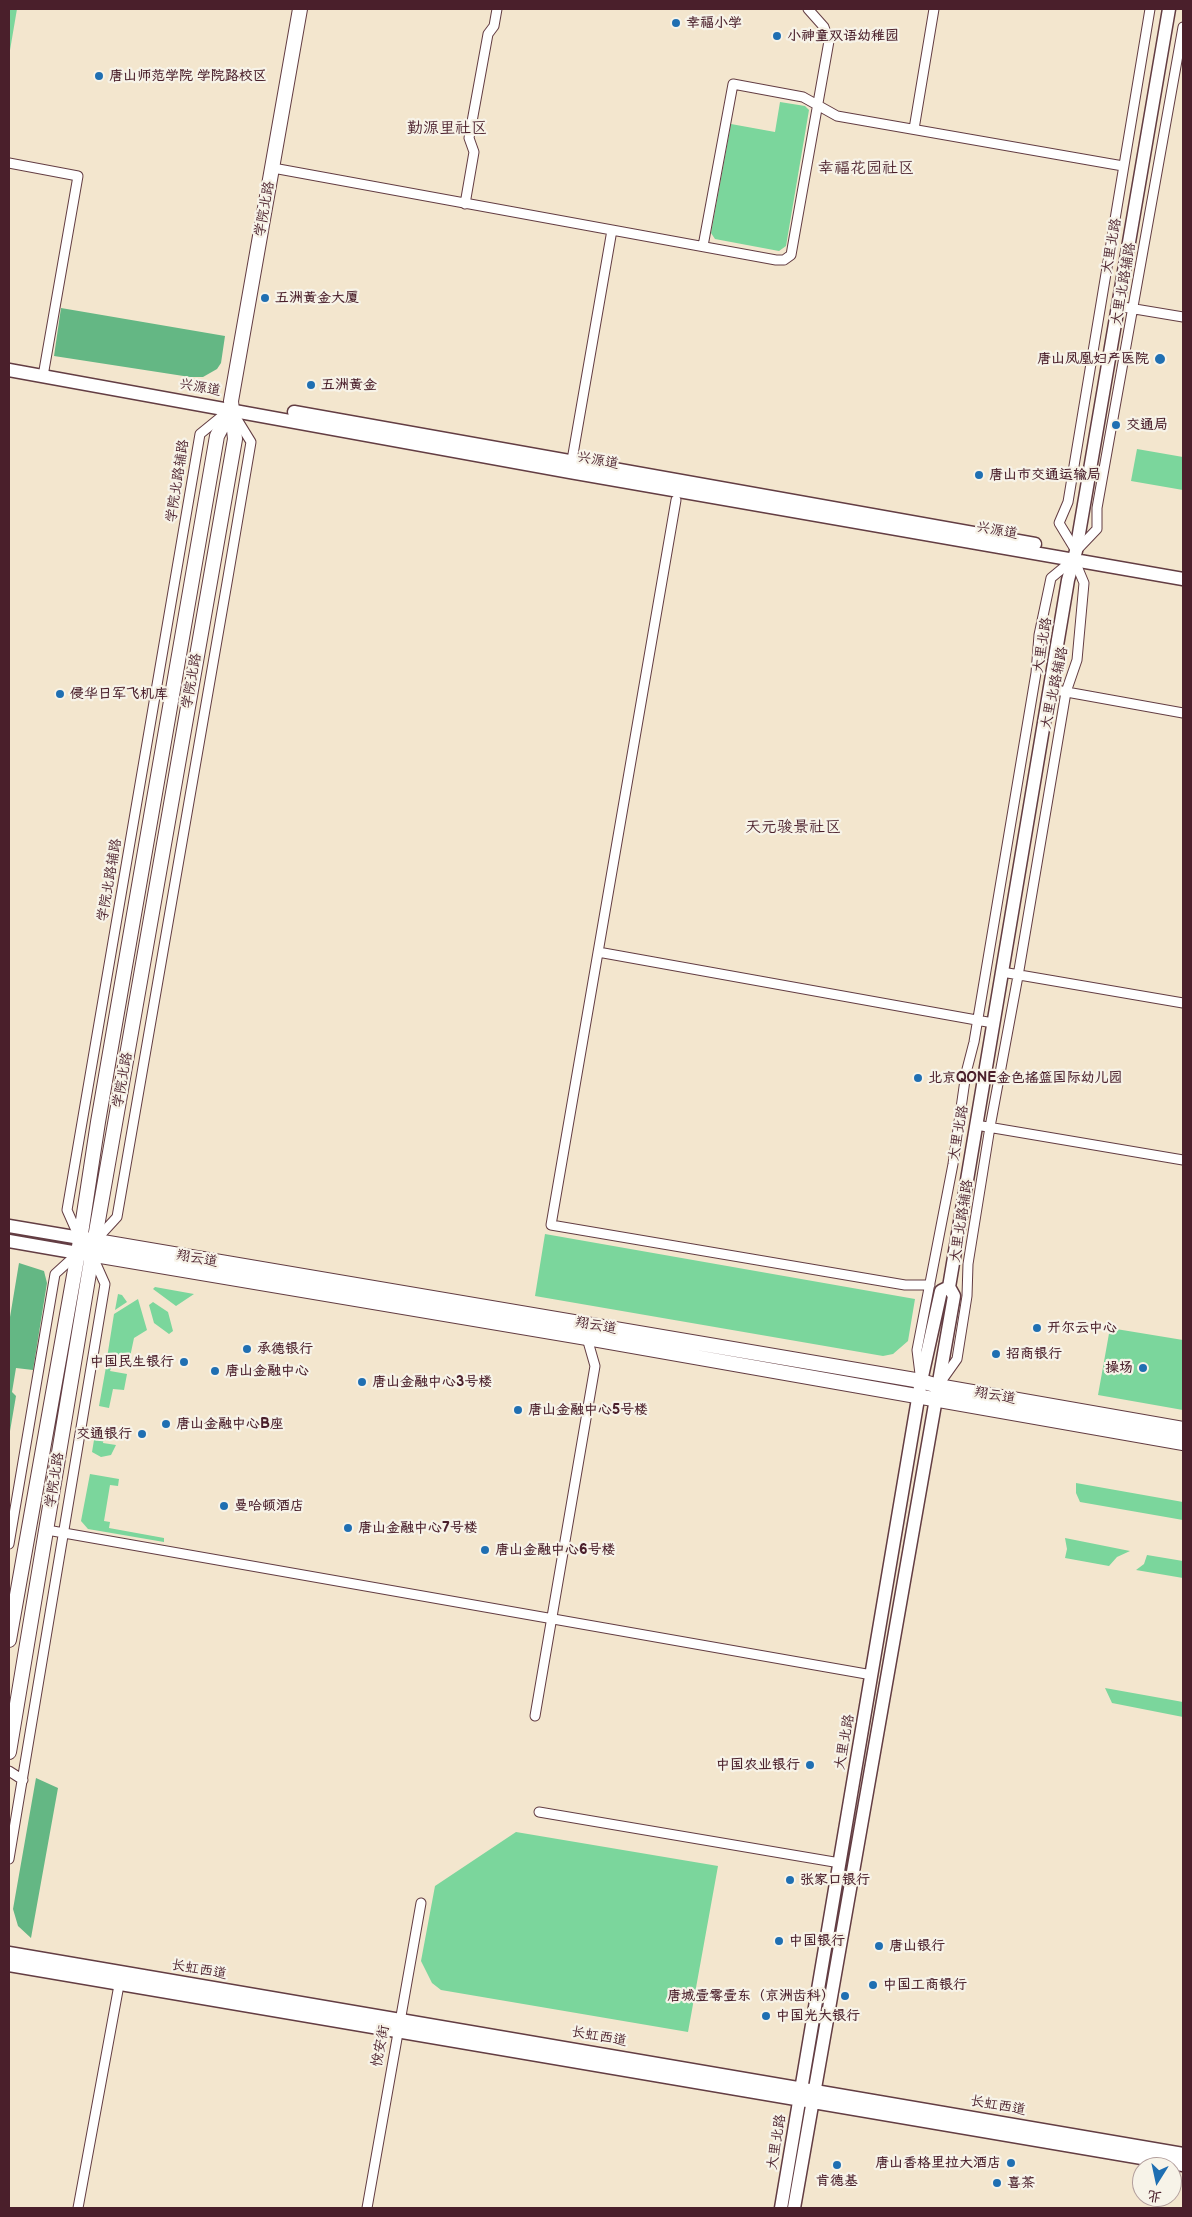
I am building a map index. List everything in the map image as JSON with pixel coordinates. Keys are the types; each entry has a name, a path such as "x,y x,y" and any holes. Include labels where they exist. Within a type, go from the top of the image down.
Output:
{"main road":[{"name":"学院北路","path":"9,1752 47,1530 88,1249 80,1238 98,1122 217,436 231,405 300,9"},
{"name":"大里北路","path":"808,2088 954,1296 949,1287 976,1125 1068,580 1075,555 1169,9"},
{"name":"兴源道","path":"9,362 44,372 571,466 1075,555 1183,571"},
{"name":"兴源道","path":"9,370 44,372"},
{"name":"学院北路","path":"9,1640 13,1593 88,1249 179,751 235,439 231,405"},
{"name":"兴源道","path":"1075,555 1183,579"},
{"path":"163,747 179,751"},
{"path":"9,1226 80,1238"},
{"name":"翔云道","path":"9,1241 88,1249 921,1381 938,1386 1183,1429"},
{"name":"翔云道","path":"88,1249 918,1398 1183,1443"},
{"name":"大里北路","path":"794,2208 806,2101 840,1863 918,1398 940,1291 949,1287"},
{"path":"13,1593 35,1596"},
{"name":"长虹西道","path":"9,1953 806,2101 1183,2165"},
{"name":"长虹西道","path":"9,1965 119,1985 808,2088 1183,2154"},
{"name":"大里北路","path":"781,2208 806,2101"}],"street":[{"path":"465,204 474,152 469,138 488,34 494,26 497,9"},
{"path":"272,168 784,260 791,255 819,106 829,41 824,27 808,9"},
{"path":"914,129 934,9"},
{"name":"大里北路辅路","path":"938,1386 957,1359 967,1296 968,1264 990,1127 1018,976 1066,692 1077,660 1084,583 1075,555 1059,523 1068,502 1150,9"},
{"name":"大里北路辅路","path":"921,1381 917,1350 952,1164 966,1073 978,1020 1036,673 1041,625 1051,578 1075,555 1097,528 1097,508 1183,27"},
{"path":"703,246 733,84 803,97 828,113 837,116 1123,166"},
{"path":"9,163 78,176 44,372"},
{"path":"571,466 612,230"},
{"path":"1117,306 1183,317"},
{"path":"9,1544 55,1274 88,1249 117,1217 251,442 231,405"},
{"name":"学院北路辅路","path":"80,1238 67,1210 200,434 231,405"},
{"path":"676,500 551,1225 905,1285 930,1285"},
{"path":"178,566 194,569"},
{"path":"211,572 228,577"},
{"path":"1050,689 1183,713"},
{"path":"147,745 163,747"},
{"path":"179,751 197,754"},
{"path":"598,952 994,1023"},
{"path":"1002,972 1183,1002"},
{"path":"82,1120 98,1122"},
{"path":"976,1125 1183,1160"},
{"path":"9,1859 104,1284 88,1249"},
{"path":"535,1716 595,1366 587,1338"},
{"path":"47,1530 872,1674"},
{"path":"35,1596 53,1599"},
{"path":"9,1771 23,1780"},
{"path":"538,1812 840,1863"},
{"path":"400,2026 421,1902"},
{"path":"78,2208 119,1985"},
{"name":"悦安街","path":"367,2208 400,2026"},
{"name":"悦安街","path":"372,2208 400,2026"}],"green space":[{"path":"9,9 17,9 9,56"},
{"path":"780,102 805,106 809,110 786,246 779,251 715,239 711,233 731,124 775,132"},
{"path":"61,308 225,336 221,363 217,369 203,377 190,377 54,356"},
{"path":"1137,449 1183,457 1183,490 1131,481"},
{"path":"545,1234 915,1299 908,1341 893,1354 883,1356 535,1296"},
{"path":"19,1263 44,1271 47,1283 33,1370 16,1368 12,1392 16,1396 9,1437 9,1323"},
{"path":"155,1287 194,1294 176,1306 153,1289"},
{"path":"118,1294 122,1295 127,1302 115,1310"},
{"path":"138,1299 147,1330 134,1338 130,1357 114,1354 113,1359 107,1358 114,1314"},
{"path":"153,1302 168,1312 173,1331 169,1334 154,1323 149,1305"},
{"name":"操场","path":"1110,1328 1183,1340 1183,1410 1098,1395"},
{"path":"106,1367 111,1368 110,1371 127,1374 124,1390 113,1389 109,1408 99,1406"},
{"path":"96,1428 105,1430 103,1443 116,1445 111,1455 101,1457 92,1452"},
{"path":"90,1474 119,1479 118,1486 110,1485 104,1521 110,1522 109,1528 164,1538 164,1542 88,1529 81,1521"},
{"path":"1076,1483 1183,1502 1183,1520 1080,1502 1076,1493"},
{"path":"1065,1538 1130,1551 1117,1557 1109,1566 1065,1558 1067,1549"},
{"path":"1147,1555 1183,1561 1183,1578 1136,1570 1144,1564"},
{"path":"1105,1688 1183,1702 1183,1717 1112,1703"},
{"path":"36,1778 58,1788 31,1938 18,1926 13,1909"},
{"path":"516,1832 718,1866 688,2032 441,1990 432,1983 421,1961 435,1886"}],"place":[{"name":"幸福小学","path":"676,23"},
{"name":"小神童双语幼稚园","path":"777,36"},
{"name":"唐山师范学院 学院路校区","path":"99,76"},
{"name":"五洲黄金大厦","path":"265,298"},
{"name":"唐山凤凰妇产医院","path":"1160,359"},
{"name":"五洲黄金","path":"311,385"},
{"name":"交通局","path":"1116,425"},
{"name":"唐山市交通运输局","path":"979,475"},
{"name":"侵华日军飞机库","path":"60,694"},
{"name":"北京QONE金色摇篮国际幼儿园","path":"918,1078"},
{"name":"开尔云中心","path":"1037,1328"},
{"name":"承德银行","path":"247,1349"},
{"name":"招商银行","path":"996,1354"},
{"name":"中国民生银行","path":"184,1362"},
{"name":"操场","path":"1143,1368"},
{"name":"唐山金融中心","path":"215,1371"},
{"name":"唐山金融中心3号楼","path":"362,1382"},
{"name":"唐山金融中心5号楼","path":"518,1410"},
{"name":"唐山金融中心B座","path":"166,1424"},
{"name":"交通银行","path":"142,1434"},
{"name":"曼哈顿酒店","path":"224,1506"},
{"name":"唐山金融中心7号楼","path":"348,1528"},
{"name":"唐山金融中心6号楼","path":"485,1550"},
{"name":"中国农业银行","path":"810,1765"},
{"name":"张家口银行","path":"790,1880"},
{"name":"中国银行","path":"779,1941"},
{"name":"唐山银行","path":"879,1946"},
{"name":"中国工商银行","path":"873,1985"},
{"name":"唐城壹零壹东（京洲齿科）","path":"845,1996"},
{"name":"中国光大银行","path":"766,2016"},
{"name":"唐山香格里拉大酒店","path":"1011,2163"},
{"name":"肯德基","path":"837,2165"},
{"name":"喜茶","path":"997,2183"}],"district":[{"name":"勤源里社区","path":"447,129"},
{"name":"幸福花园社区","path":"866,169"},
{"name":"天元骏景社区","path":"793,828"}]}
